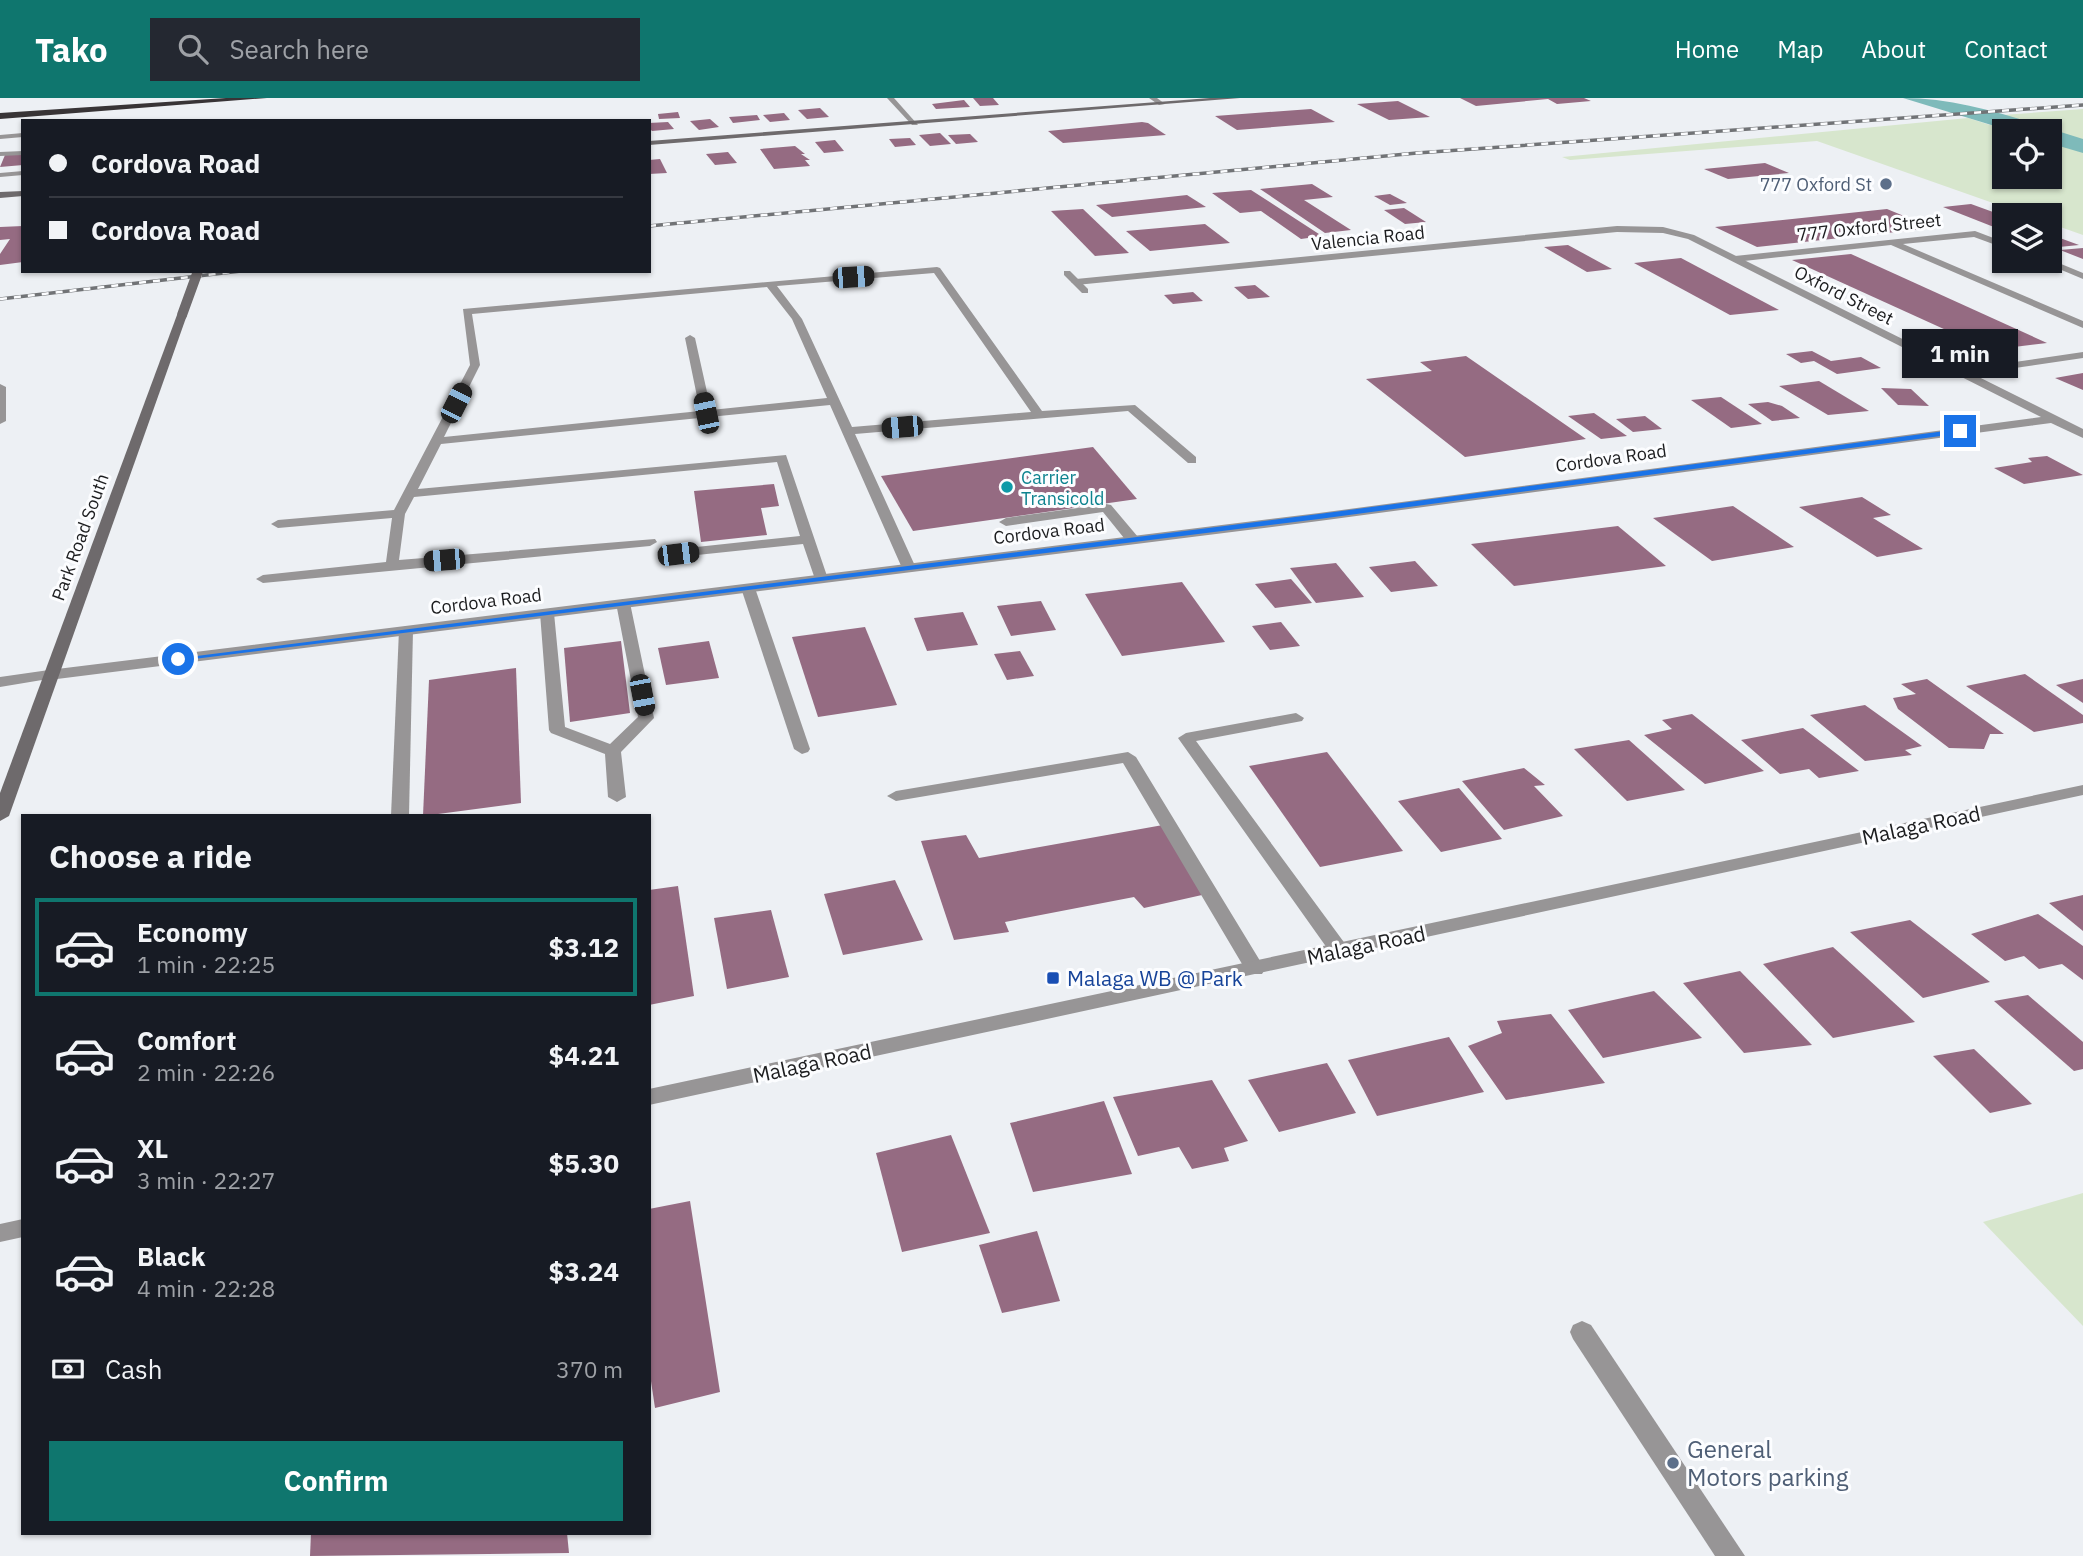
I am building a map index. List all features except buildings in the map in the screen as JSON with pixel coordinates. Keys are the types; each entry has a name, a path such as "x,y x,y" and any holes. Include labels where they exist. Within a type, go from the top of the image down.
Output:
{"highway":[{"path":"0,116 263,98"}],"main road":[{"path":"651,144 1237,98"},
{"path":"0,195 21,193"},
{"name":"Park Road South","path":"0,816 49,675 197,273"}],"street":[{"path":"890,98 915,123"},
{"path":"1152,98 1161,104"},
{"path":"0,137 21,135"},
{"path":"0,145 21,144"},
{"path":"0,154 21,153"},
{"path":"0,175 21,173"},
{"name":"Valencia Road","path":"1076,282 1617,229 1663,230"},
{"name":"Oxford Street","path":"1663,230 1691,237 2083,434"},
{"name":"777 Oxford Street","path":"1735,259 1975,234 1992,240"},
{"path":"1892,243 2083,325"},
{"path":"2062,268 2083,276"},
{"path":"392,565 399,514 475,365 467,311 937,270 1039,415"},
{"path":"1067,272 1085,291"},
{"path":"770,284 797,319 909,568"},
{"path":"690,338 706,413"},
{"path":"1960,373 2083,355"},
{"path":"0,387 0,421"},
{"path":"437,441 834,401"},
{"path":"848,431 1131,407 1192,460"},
{"name":"Cordova Road","path":"0,682 1133,540 2053,419"},
{"path":"410,494 782,458 821,579"},
{"path":"1006,522 1106,508 1133,540"},
{"path":"278,524 399,514"},
{"path":"678,554 808,539"},
{"path":"263,579 650,542"},
{"path":"748,588 802,749"},
{"path":"617,797 613,751 646,718 623,603"},
{"path":"547,613 557,730 613,751"},
{"path":"400,814 407,630"},
{"path":"1296,718 1186,738 1339,950"},
{"path":"896,796 1128,757 1255,969"},
{"name":"Malaga Road","path":"651,1097 2083,790"},
{"path":"0,1233 21,1228"},
{"path":"1583,1332 1731,1556"}],"green space":[{"path":"2083,109 2083,235 2062,228 2062,203 1993,203 1817,141 1570,160 1562,157 1968,118 1992,125 1992,189 2062,189 2062,119 2016,119 2003,115"},
{"path":"2083,1193 2083,1326 1983,1222"}],"water":[{"path":"1903,98 1972,106 2019,119 1992,119 1992,125"},
{"path":"2062,132 2083,139 2083,153 2062,147"}],"railway":[{"path":"651,226 1417,153 2083,105"},
{"path":"0,299 224,273"}],"place":[{"name":"777 Oxford St","path":"1886,184"},
{"name":"Carrier Transicold","path":"1007,487"},
{"name":"Malaga WB @ Park","path":"1053,978"},
{"name":"General Motors parking","path":"1673,1463"}],"route":[{"path":"178,659 1319,517 1960,431"}]}
